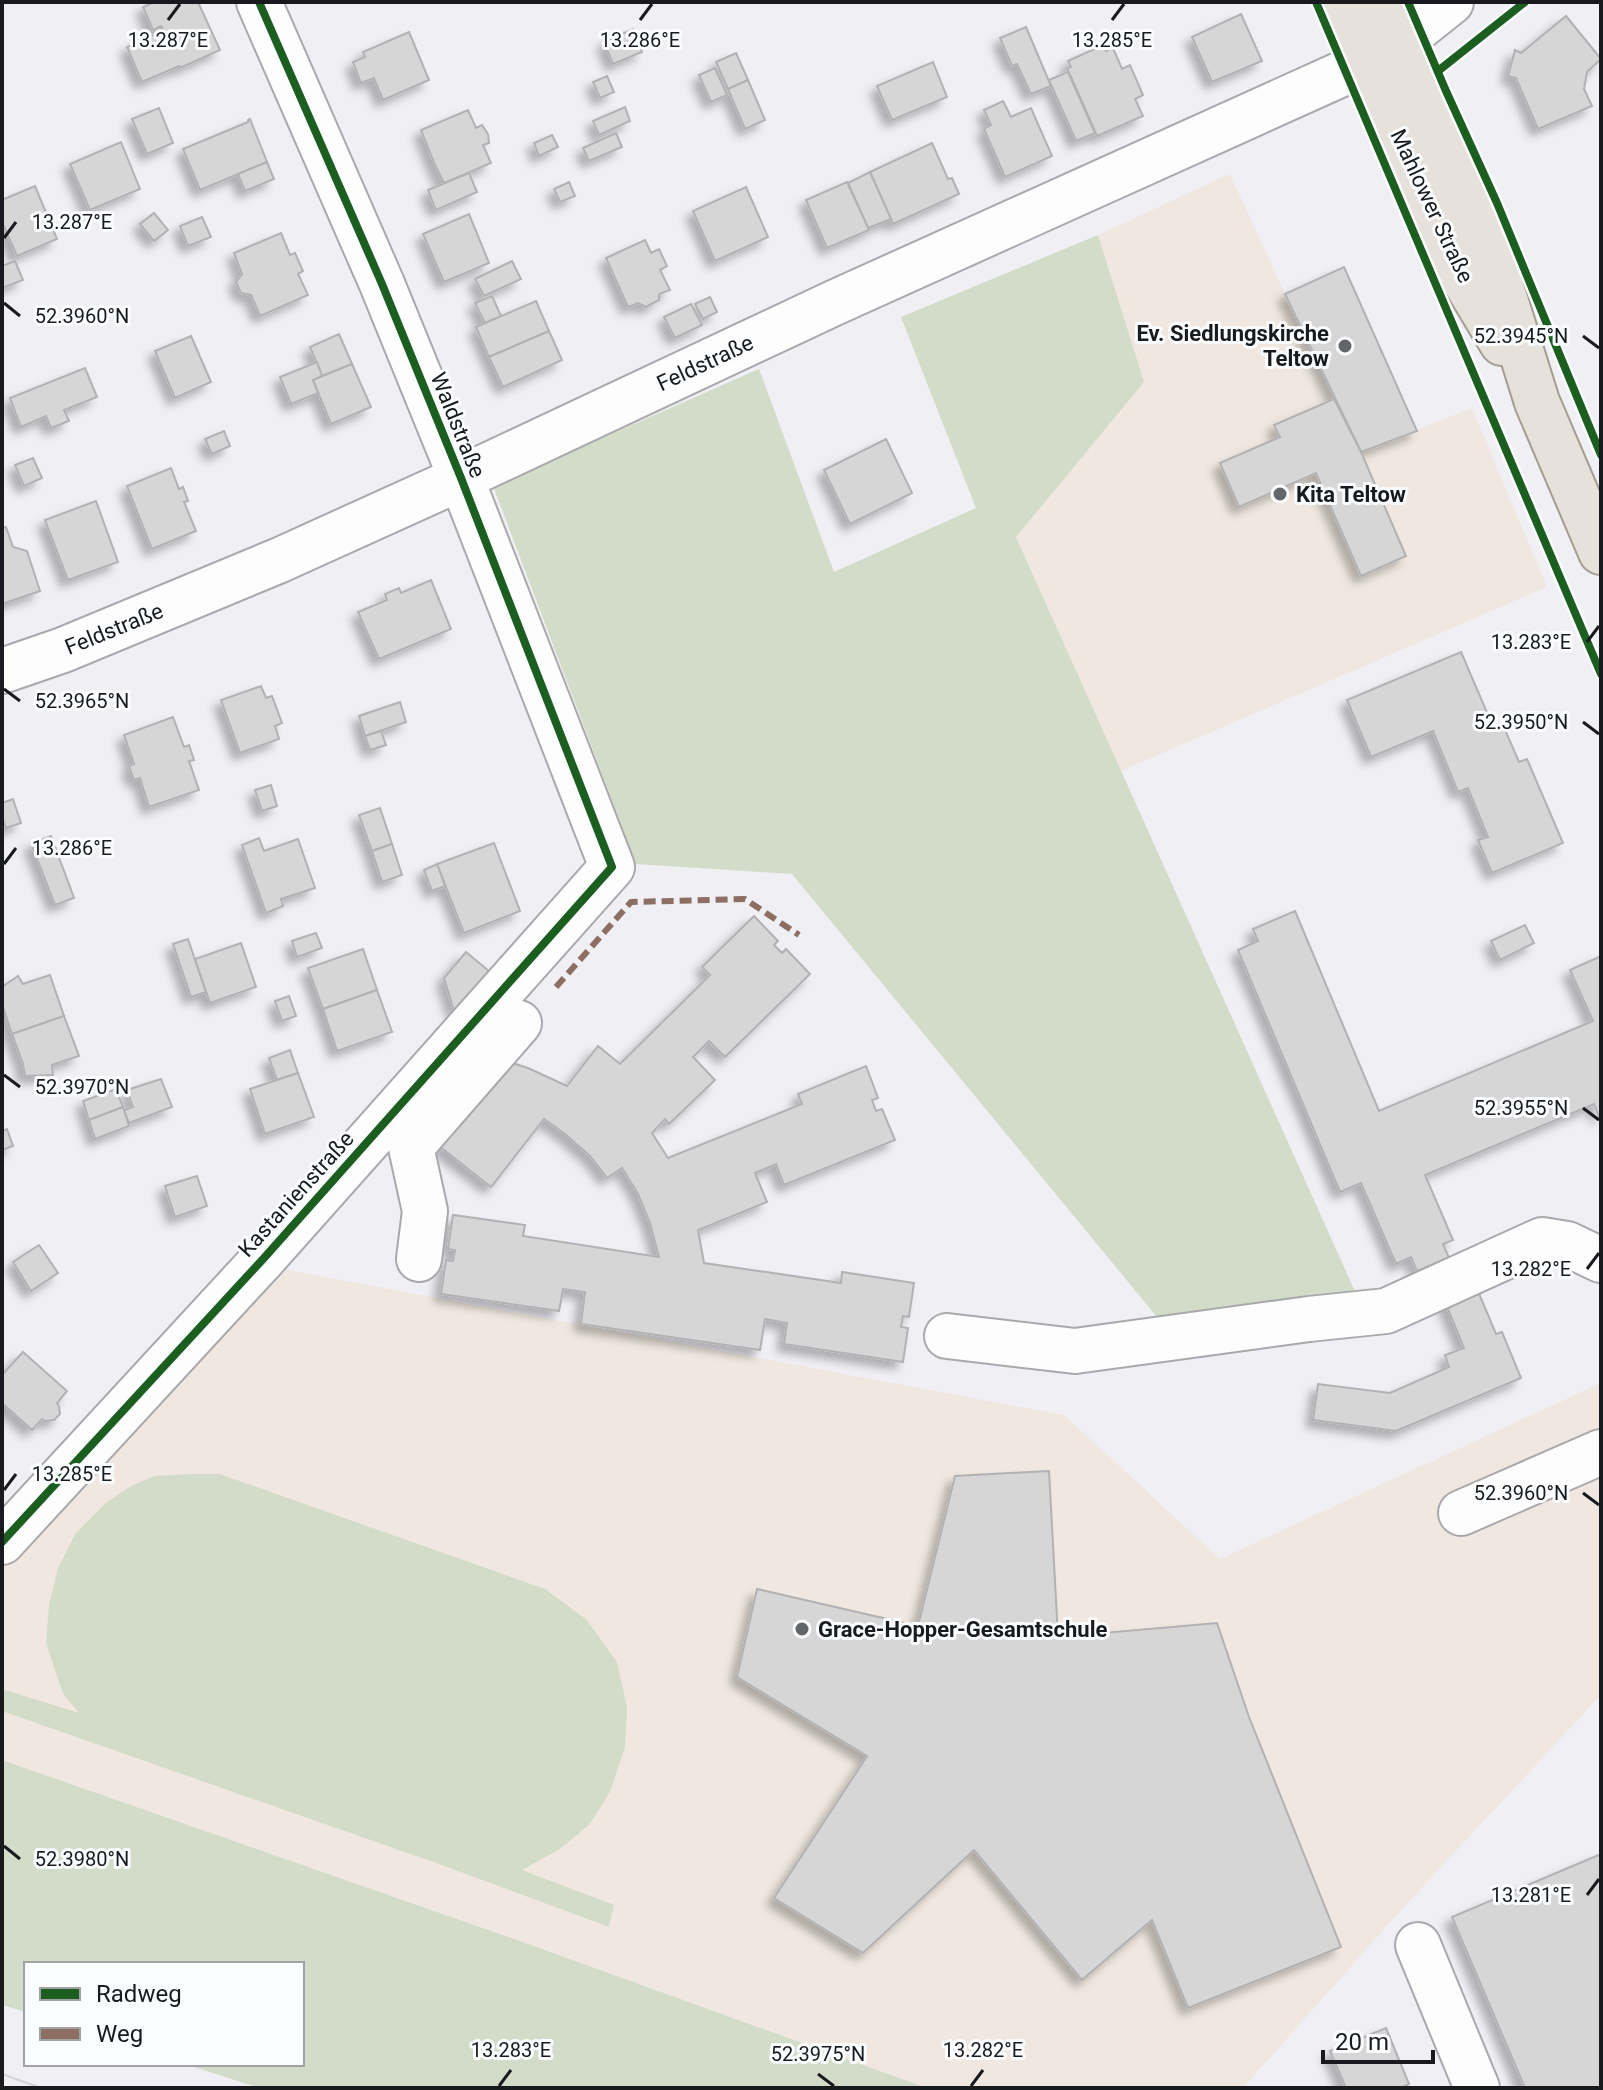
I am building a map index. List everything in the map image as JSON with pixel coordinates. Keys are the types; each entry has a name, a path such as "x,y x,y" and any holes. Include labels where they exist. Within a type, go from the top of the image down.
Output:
{"main road":[{"name":"Mahlower Straße","path":"1342,2 1385,35 1454,263 1537,402 1601,552"}],"street":[{"name":"Waldstraße","path":"259,2 382,284 612,867"},
{"name":"Feldstraße","path":"2,671 63,650 280,560 461,478 836,302 1451,2"},
{"name":"Kastanienstraße","path":"2,1542 273,1247 612,867"},
{"path":"419,1259 425,1211 411,1147 519,1023"},
{"path":"947,1336 1075,1351 1386,1311 1542,1240 1567,1244 1601,1260"},
{"path":"1461,1513 1601,1452"},
{"path":"1418,1945 1477,2088"}],"shaded area":[{"name":"Kita Teltow","path":"1230,174 1361,452 1472,408 1547,587 1121,771 1016,537 1143,382 1098,235"},
{"name":"Grace-Hopper-Gesamtschule","path":"277,1268 1064,1415 1220,1559 1601,1383 1601,1695 1401,1910 1243,2088 927,2088 520,1941 2,1760 2,1563"}],"green space":[{"path":"1098,235 1144,382 1016,537 1358,1298 1157,1317 792,874 636,864 493,486 759,369 834,572 976,508 901,317"},
{"path":"220,1474 545,1589 586,1619 617,1662 627,1707 625,1747 610,1792 589,1825 560,1849 522,1870 614,1905 609,1927 2,1711 2,1689 79,1713 63,1694 46,1643 49,1605 58,1568 75,1534 107,1502 131,1486 155,1476"},
{"path":"2,1760 520,1941 927,2088 259,2088 191,2066 304,2066 304,1962 24,1962 24,2011 2,2005"}],"building":[{"path":"155,2 198,2 220,50 142,82 127,47 164,31 161,26 153,30 143,7"},
{"path":"1241,14 1262,61 1212,82 1192,37"},
{"path":"1566,16 1601,59 1587,72 1584,89 1592,106 1538,129 1516,78 1508,76 1515,50 1521,53"},
{"path":"1026,27 1051,86 1031,94 1017,64 1012,66 1000,38"},
{"path":"633,29 642,52 613,64 604,42"},
{"path":"409,32 429,80 383,100 374,78 361,83 353,62 365,57 363,52"},
{"path":"1103,45 1106,51 1113,48 1122,69 1130,65 1143,95 1135,99 1143,116 1097,136 1067,68 1071,67 1068,61"},
{"path":"736,53 748,80 728,89 716,62"},
{"path":"933,62 947,97 892,120 877,86"},
{"path":"715,68 727,95 711,102 699,75"},
{"path":"1068,72 1095,133 1076,141 1049,80"},
{"path":"607,76 614,92 600,98 593,82"},
{"path":"748,80 765,120 745,129 728,89"},
{"path":"1003,101 1011,117 1031,108 1052,156 1005,177 984,129 991,125 984,110"},
{"path":"625,107 630,121 599,135 593,121"},
{"path":"159,108 173,143 147,154 132,119"},
{"path":"468,110 476,128 482,125 488,134 489,143 483,145 491,163 444,183 421,130"},
{"path":"250,119 267,162 200,190 183,149"},
{"path":"616,133 622,147 589,161 583,148"},
{"path":"552,135 558,147 539,156 534,143"},
{"path":"121,142 140,189 90,210 70,164"},
{"path":"932,143 948,179 952,178 959,194 893,224 870,172"},
{"path":"267,162 274,179 245,191 238,174"},
{"path":"870,172 891,219 868,228 848,183"},
{"path":"469,173 477,192 436,210 428,190"},
{"path":"569,182 575,196 560,202 554,189"},
{"path":"847,182 869,230 827,248 806,200"},
{"path":"35,186 57,239 17,256 2,222 2,200"},
{"path":"746,187 768,237 715,261 693,211"},
{"path":"154,213 168,230 154,241 140,224"},
{"path":"469,214 489,263 444,282 423,234"},
{"path":"202,217 211,237 188,246 180,226"},
{"path":"281,233 290,255 295,253 303,271 298,274 308,295 260,316 251,295 241,293 236,282 242,274 234,253"},
{"path":"645,240 651,253 659,249 667,266 660,270 670,290 659,294 659,300 646,307 638,303 628,307 606,258"},
{"path":"15,261 23,280 2,288 2,266"},
{"path":"512,261 521,279 484,296 475,279"},
{"name":"Ev. Siedlungskirche Teltow","path":"1344,267 1417,431 1361,452 1285,294"},
{"path":"492,296 501,316 485,323 475,303"},
{"path":"710,297 717,312 703,319 695,304"},
{"path":"536,301 549,331 489,357 476,327"},
{"path":"691,304 702,325 675,338 664,317"},
{"path":"549,331 562,360 503,387 489,357"},
{"path":"339,334 352,364 322,376 310,347"},
{"path":"191,336 211,382 175,398 155,351"},
{"path":"317,362 322,376 313,380 318,393 291,404 280,377"},
{"path":"352,364 371,407 331,424 313,380"},
{"path":"85,368 97,397 64,410 69,421 51,428 46,416 21,427 10,398"},
{"path":"1334,399 1361,452 1406,556 1361,576 1316,473 1239,507 1220,463 1280,437 1274,425"},
{"path":"224,431 230,446 212,454 205,439"},
{"path":"886,439 912,493 850,524 824,470"},
{"path":"33,458 42,478 24,486 15,465"},
{"path":"171,468 179,489 183,487 188,501 184,502 196,531 152,549 127,486"},
{"path":"96,501 118,562 68,580 45,520"},
{"path":"6,527 13,547 27,551 40,591 2,604 2,528"},
{"path":"431,580 451,629 379,659 358,612 387,600 385,594 399,588 401,593"},
{"path":"1461,652 1494,729 1503,725 1519,762 1527,759 1563,843 1492,873 1478,840 1488,837 1468,788 1458,792 1433,731 1371,757 1347,700"},
{"path":"261,686 266,698 272,696 282,723 275,726 279,739 240,753 221,700"},
{"path":"400,702 406,722 365,736 359,716"},
{"path":"173,717 184,747 189,745 194,760 189,761 199,790 149,807 140,778 134,780 129,766 134,764 124,735"},
{"path":"381,731 386,745 370,750 365,736"},
{"path":"271,785 277,806 262,811 255,790"},
{"path":"13,799 21,823 6,828 2,803"},
{"path":"380,808 392,844 372,851 359,815"},
{"path":"51,836 74,898 55,905 31,843"},
{"path":"259,838 264,851 298,839 315,888 281,899 283,906 266,913 242,845"},
{"path":"494,843 520,911 464,933 437,864"},
{"path":"392,844 402,875 382,882 372,851"},
{"path":"437,864 445,886 432,891 424,870"},
{"path":"1295,911 1379,1111 1593,1021 1570,970 1601,956 1601,1116 1594,1104 1425,1175 1453,1240 1443,1244 1449,1258 1417,1271 1411,1257 1396,1264 1361,1183 1340,1192 1238,950 1258,941 1253,929"},
{"path":"754,916 778,941 774,945 782,953 786,949 810,974 725,1057 709,1041 693,1057 715,1080 669,1124 665,1119 652,1133 668,1158 802,1104 798,1094 866,1066 878,1098 872,1100 876,1111 882,1109 895,1140 784,1185 776,1164 755,1173 767,1202 698,1230 704,1263 841,1283 842,1272 914,1283 909,1317 903,1316 901,1327 908,1328 903,1362 784,1344 787,1323 765,1319 760,1350 581,1324 585,1292 563,1289 559,1311 441,1294 446,1260 453,1261 455,1250 448,1249 453,1215 525,1225 523,1236 659,1257 638,1194 622,1168 607,1178 590,1156 544,1119 491,1187 439,1146 506,1061 567,1086 598,1046 620,1064 710,975 702,967"},
{"path":"1525,925 1534,943 1500,960 1491,941"},
{"path":"316,933 322,948 297,957 292,941"},
{"path":"188,939 206,992 191,997 173,944"},
{"path":"241,943 256,987 210,1003 195,959"},
{"path":"363,949 377,990 323,1009 308,968"},
{"path":"466,952 490,972 455,1014 444,978"},
{"path":"50,975 64,1016 12,1034 2,1004 2,987 18,976 23,984"},
{"path":"377,990 392,1032 337,1051 323,1009"},
{"path":"289,996 296,1016 282,1021 275,1001"},
{"path":"64,1016 79,1056 52,1065 53,1075 25,1076 12,1034"},
{"path":"290,1050 298,1073 277,1080 269,1058"},
{"path":"298,1073 314,1117 265,1134 250,1089"},
{"path":"161,1079 172,1107 129,1123 124,1110 133,1107 127,1090"},
{"path":"116,1089 123,1107 89,1120 83,1101"},
{"path":"123,1107 129,1126 95,1139 89,1120"},
{"path":"7,1129 13,1146 2,1150 2,1131"},
{"path":"197,1176 207,1206 175,1217 165,1186"},
{"path":"39,1245 58,1273 31,1291 13,1262"},
{"path":"1475,1284 1496,1334 1502,1332 1521,1378 1396,1431 1313,1420 1318,1384 1390,1393 1449,1367 1445,1355 1464,1348 1443,1297"},
{"path":"23,1352 67,1391 57,1403 60,1414 54,1420 42,1419 32,1430 2,1403 2,1375"},
{"path":"1049,1471 1058,1637 1217,1623 1249,1717 1341,1947 1188,2008 1152,1920 1082,1980 974,1850 863,1953 774,1898 867,1756 737,1677 757,1589 918,1626 955,1476"},
{"path":"1601,1854 1601,2088 1525,2088 1452,1917"},
{"path":"1386,2028 1409,2084 1401,2088 1346,2088 1330,2051"}],"tram line":[{"path":"2,2074 41,2088"}],"marked path":[{"path":"556,987 631,902 745,899 799,935"}],"cycle path":[{"path":"2,1542 264,1258 612,867 382,284 259,2"},
{"path":"1316,2 1601,674"},
{"path":"1408,2 1497,203 1601,455"},
{"path":"1438,71 1525,2"}],"place":[{"name":"Ev. Siedlungskirche Teltow","path":"1345,346"},
{"name":"Kita Teltow","path":"1280,494"},
{"name":"Grace-Hopper-Gesamtschule","path":"802,1629"}]}
